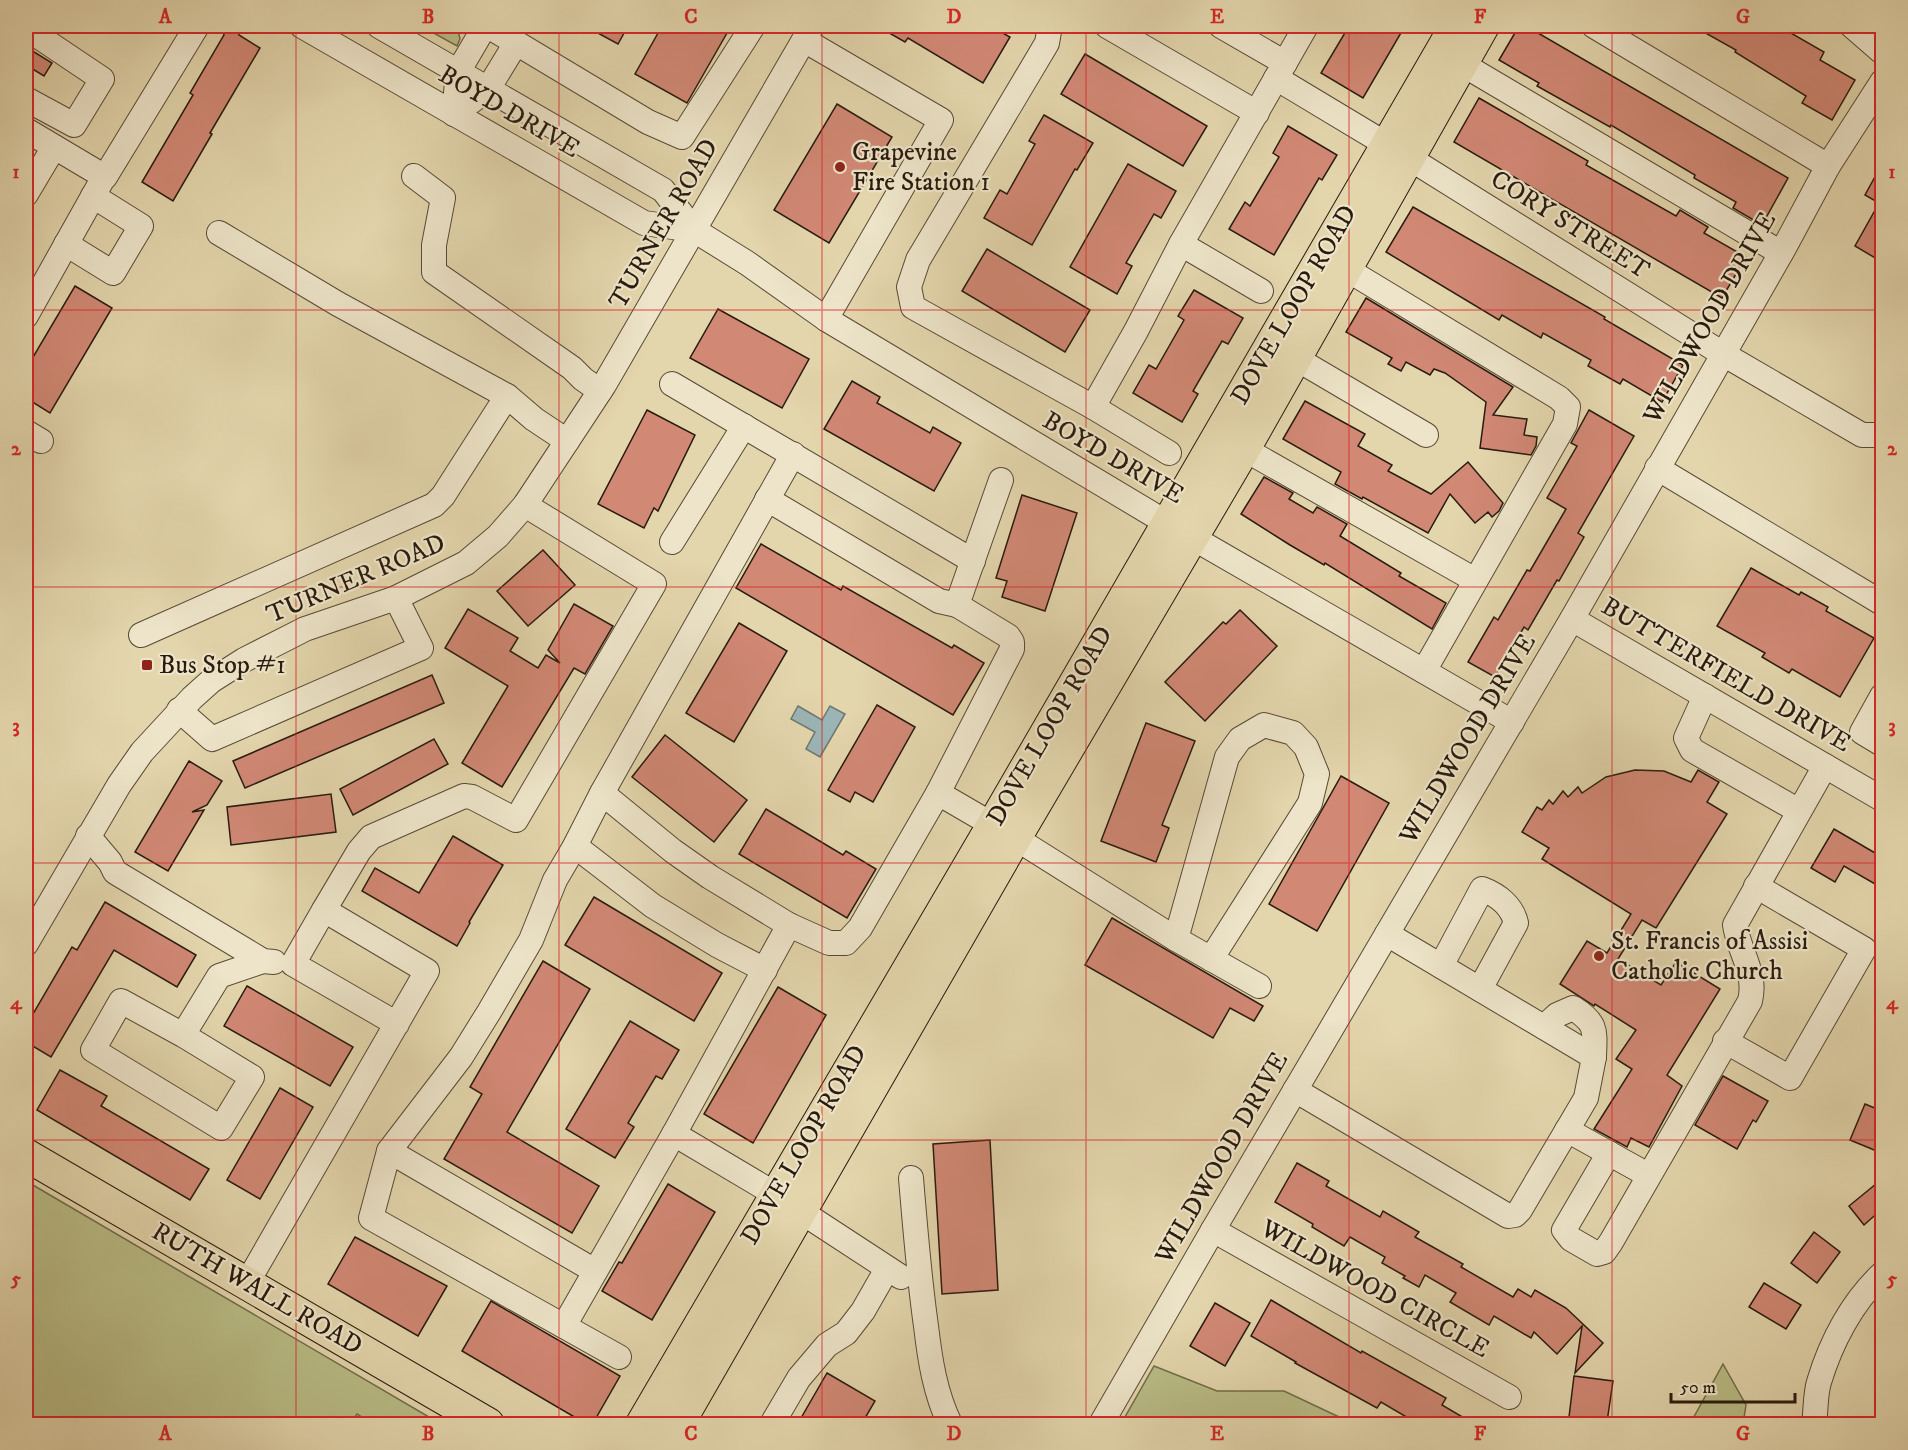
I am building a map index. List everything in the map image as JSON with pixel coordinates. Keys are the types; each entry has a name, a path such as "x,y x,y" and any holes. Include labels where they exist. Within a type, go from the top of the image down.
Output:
{"main road":[{"name":"DOVE LOOP ROAD","path":"1179,530 1244,449 1346,269 1456,26"},
{"name":"DOVE LOOP ROAD","path":"642,1425 788,1202 1398,151 1462,64 1484,26"},
{"name":"RUTH WALL ROAD","path":"26,1155 488,1425"},
{"name":"DOVE LOOP ROAD","path":"678,1425 788,1202"}],"street":[{"path":"26,316 99,187 197,26"},
{"name":"BOYD DRIVE","path":"302,26 644,223 694,230"},
{"name":"BOYD DRIVE","path":"379,26 663,190 694,230 747,263 826,319 1179,530 1512,722"},
{"path":"454,114 458,72 487,26 648,122 682,137 753,26"},
{"path":"1050,26 1047,43 918,260 909,287 913,307 1093,407 1169,453"},
{"path":"1107,26 1257,113"},
{"name":"CORY STREET","path":"1221,26 1280,70 1398,151 1723,354 1863,435 1882,435"},
{"path":"1093,407 1181,244 1306,26"},
{"path":"1594,26 1828,166"},
{"path":"1852,26 1882,52"},
{"path":"26,28 102,79 74,125 26,99"},
{"path":"808,33 941,120 826,319"},
{"name":"TURNER ROAD","path":"26,944 88,836 142,752 179,710 211,681 244,660 304,629 396,598 466,563 498,536 525,505 600,390 808,33"},
{"path":"454,114 488,89 516,43"},
{"path":"1462,64 1781,253"},
{"name":"WILDWOOD DRIVE","path":"1101,1425 1572,619 1781,253 1828,166 1882,82"},
{"path":"26,130 54,147 141,225 113,273 66,244"},
{"path":"26,195 54,147"},
{"path":"414,176 443,198 434,245 434,272 600,390"},
{"path":"219,233 338,304 507,396 534,419 567,441"},
{"path":"1181,244 1261,291"},
{"path":"1346,269 1559,398 1568,407 1565,424 1425,671"},
{"path":"1295,358 1426,435"},
{"path":"672,384 973,561"},
{"path":"141,635 434,504 443,496 507,396"},
{"path":"672,542 744,426"},
{"path":"1244,449 1475,580"},
{"path":"619,1357 370,1218 389,1151 461,1057 531,940 555,880 793,454"},
{"path":"1657,468 1882,603"},
{"path":"957,604 1001,480"},
{"path":"602,793 673,851 710,877 789,925 829,943 846,943 860,928 938,793 1012,649 1012,642 1008,636 957,604 939,601 767,499"},
{"path":"293,964 358,851 370,837 464,796 472,797 516,820 654,584 525,505"},
{"path":"179,710 212,739 421,648 396,598"},
{"name":"BUTTERFIELD DRIVE","path":"1572,619 1825,766 1881,796"},
{"path":"1705,696 1686,738 1692,750 1799,811"},
{"path":"1882,696 1862,732 1882,744"},
{"path":"1176,939 1227,757 1240,739 1264,725 1293,733 1306,747 1317,774 1310,802 1211,959"},
{"path":"1609,1153 1564,1230 1571,1239 1597,1254 1604,1252 1611,1242 1750,1001 1753,988 1752,979 1735,925 1825,766"},
{"path":"938,793 1004,831 1176,939 1259,986"},
{"path":"88,836 110,862 115,872 263,961"},
{"path":"575,846 653,906 717,945 765,970"},
{"path":"74,862 104,874 115,872"},
{"path":"1725,1041 1790,1078 1864,949 1756,886"},
{"path":"1441,966 1482,889 1496,895 1510,909 1516,923 1480,989"},
{"path":"248,1283 427,971 324,910"},
{"path":"564,1326 674,1134 789,925"},
{"path":"1295,1090 1508,1216 1515,1215 1520,1210 1586,1098 1594,1057 1387,934"},
{"path":"183,1035 219,976 263,961 293,964 397,1024"},
{"path":"121,1001 183,1035 252,1077 221,1128 93,1050 121,1001"},
{"path":"1567,1130 1648,1175"},
{"path":"674,1134 788,1202 920,1288"},
{"path":"389,1151 595,1271"},
{"path":"911,1178 920,1288 932,1374 941,1405 950,1425"},
{"name":"WILDWOOD CIRCLE","path":"1213,1230 1509,1397"},
{"path":"772,1425 799,1378 827,1345 846,1333 863,1311 888,1269"},
{"path":"1814,1425 1818,1384 1833,1346 1863,1294 1882,1274"}],"green space":[{"path":"421,26 431,26 441,31 444,26 457,26 460,39 457,46"},
{"path":"26,1181 441,1424 373,1424 357,1414 350,1424 26,1424"},
{"path":"1723,1364 1746,1405 1743,1424 1690,1424"},
{"path":"1154,1366 1217,1391 1284,1391 1354,1424 1121,1424"}],"water":[{"path":"798,706 822,720 830,706 845,714 820,757 806,749 815,732 791,719"}],"building":[{"path":"236,26 239,35 260,48 173,201 142,182 193,95 190,93 224,35 222,28"},
{"path":"585,26 628,26 618,44"},
{"path":"662,26 731,26 687,103 635,74"},
{"path":"877,26 990,26 1010,37 983,83 908,38 905,42"},
{"path":"1349,26 1405,26 1363,98 1321,73"},
{"path":"1519,26 1526,26 1788,178 1762,225 1733,208 1736,202 1694,178 1695,175 1611,125 1610,127 1537,86 1539,83 1499,60"},
{"path":"1693,26 1781,26 1824,52 1820,60 1855,80 1832,120 1802,103 1806,96 1735,52 1736,50"},
{"path":"26,47 52,63 44,76 26,65"},
{"path":"1085,54 1207,126 1183,166 1061,94"},
{"path":"1479,98 1588,161 1586,165 1676,216 1680,210 1708,227 1704,233 1746,257 1722,298 1454,142"},
{"path":"837,104 892,137 829,243 774,210"},
{"path":"1044,115 1093,143 1077,170 1075,169 1032,245 984,218 1000,190 1007,194 1035,144 1029,141"},
{"path":"1288,126 1337,155 1322,180 1319,178 1274,255 1229,229 1245,202 1250,206 1279,157 1273,153"},
{"path":"1128,164 1176,191 1161,218 1154,214 1126,263 1132,266 1117,294 1070,267"},
{"path":"1882,164 1882,262 1855,246 1879,203 1865,195"},
{"path":"1413,207 1605,317 1604,319 1683,365 1662,402 1623,379 1620,384 1588,366 1591,360 1543,333 1541,338 1502,315 1499,320 1386,252"},
{"path":"987,249 1090,310 1065,352 962,291"},
{"path":"75,286 112,308 50,413 26,398 26,369"},
{"path":"1194,290 1243,318 1228,344 1222,341 1193,391 1198,394 1182,422 1133,393 1149,365 1156,369 1184,320 1178,316"},
{"path":"1366,298 1513,387 1493,415 1527,419 1524,435 1537,437 1536,446 1531,455 1480,448 1486,402 1445,373 1434,369 1430,375 1406,362 1401,371 1388,364 1392,358 1346,332"},
{"path":"718,309 809,359 782,408 690,358"},
{"path":"852,381 880,397 877,403 930,433 933,427 961,443 934,491 824,429"},
{"path":"1305,401 1365,434 1358,446 1392,465 1388,471 1431,494 1468,462 1503,503 1499,511 1492,517 1488,512 1475,523 1450,494 1428,533 1335,484 1341,472 1283,439"},
{"path":"647,410 695,435 658,511 654,508 644,528 598,504"},
{"path":"1589,410 1634,436 1578,533 1584,537 1559,581 1557,580 1528,630 1524,627 1495,677 1468,662 1494,617 1498,620 1527,570 1530,571 1566,509 1547,498 1577,446 1571,443"},
{"path":"1264,477 1293,493 1289,499 1313,513 1317,507 1347,524 1340,536 1401,573 1399,576 1446,603 1432,629 1241,514"},
{"path":"1022,495 1077,513 1045,611 1002,597 1007,581 996,578"},
{"path":"761,544 841,590 843,586 952,648 954,645 984,663 953,715 736,588"},
{"path":"543,550 575,585 528,626 497,591"},
{"path":"1751,568 1799,595 1801,592 1828,607 1826,611 1874,638 1840,697 1792,669 1789,673 1762,657 1765,653 1717,626"},
{"path":"574,604 613,626 585,674 574,668 502,787 462,763 508,686 445,648 468,609 518,638 510,651 538,668 546,655 560,663 548,650"},
{"path":"1240,610 1277,646 1205,721 1165,682 1223,622 1226,624"},
{"path":"739,623 787,651 734,742 686,713"},
{"path":"432,675 444,703 245,788 233,761"},
{"path":"877,705 915,727 873,802 855,792 850,802 828,790"},
{"path":"1146,723 1195,741 1162,825 1169,828 1156,862 1101,841"},
{"path":"665,735 747,800 714,842 632,777"},
{"path":"434,739 448,764 353,815 340,789"},
{"path":"189,761 222,781 207,805 192,812 204,810 168,871 135,852"},
{"name":"St. Francis of Assisi Catholic Church","path":"1635,770 1664,771 1691,782 1698,770 1719,782 1707,802 1727,814 1656,928 1642,920 1618,959 1661,985 1676,962 1720,989 1667,1075 1682,1086 1649,1147 1631,1138 1627,1147 1594,1129 1632,1069 1616,1059 1636,1030 1560,984 1587,941 1607,953 1631,914 1542,859 1549,848 1522,832 1537,807 1542,810 1549,800 1553,804 1563,791 1568,797 1578,787 1582,793 1606,777"},
{"path":"1341,776 1389,803 1317,931 1269,904"},
{"path":"331,794 336,832 231,845 227,807"},
{"path":"766,809 843,855 846,851 876,869 847,918 739,854"},
{"path":"1834,829 1882,857 1882,871 1875,884 1844,866 1835,882 1811,868"},
{"path":"453,836 503,865 457,946 362,891 375,868 419,893"},
{"path":"594,897 722,973 694,1021 565,945"},
{"path":"105,902 196,955 177,987 114,950 51,1057 26,1042 26,1026 72,947 77,950"},
{"path":"1112,918 1263,1006 1254,1021 1230,1008 1213,1038 1085,965"},
{"path":"543,961 590,989 507,1132 599,1186 572,1233 444,1159 482,1094 470,1087"},
{"path":"247,986 353,1047 330,1086 224,1026"},
{"path":"778,987 826,1015 753,1143 704,1114"},
{"path":"630,1021 679,1050 662,1079 656,1076 628,1123 634,1127 615,1158 566,1129"},
{"path":"60,1070 107,1096 101,1106 209,1169 190,1200 37,1110"},
{"path":"1723,1076 1768,1101 1756,1122 1753,1120 1737,1149 1695,1125"},
{"path":"280,1088 313,1107 260,1199 227,1180"},
{"path":"1865,1104 1882,1111 1882,1144 1879,1152 1850,1140"},
{"path":"990,1140 998,1290 942,1294 933,1144"},
{"path":"1297,1163 1329,1181 1326,1186 1380,1217 1383,1211 1419,1232 1415,1237 1463,1264 1461,1267 1513,1297 1518,1289 1531,1297 1535,1290 1566,1308 1603,1343 1575,1373 1582,1326 1557,1354 1534,1332 1531,1338 1494,1316 1489,1325 1450,1302 1456,1293 1425,1275 1419,1287 1382,1263 1385,1257 1350,1237 1344,1246 1312,1227 1313,1224 1275,1202"},
{"path":"1882,1179 1882,1209 1864,1225 1849,1206"},
{"path":"668,1184 715,1212 652,1320 602,1291 619,1262 622,1263"},
{"path":"1814,1232 1840,1252 1817,1283 1791,1263"},
{"path":"355,1237 447,1286 418,1336 328,1284"},
{"path":"1764,1283 1801,1305 1786,1329 1749,1307"},
{"path":"1271,1300 1361,1353 1362,1351 1446,1398 1442,1405 1476,1425 1420,1425 1381,1402 1377,1408 1295,1363 1251,1336"},
{"path":"491,1301 620,1376 592,1425 588,1425 462,1351"},
{"path":"1215,1303 1250,1323 1225,1366 1190,1346"},
{"path":"827,1373 875,1401 861,1425 797,1425"},
{"path":"1574,1376 1613,1381 1607,1422 1569,1417"}],"place":[{"name":"Grapevine Fire Station 1","path":"840,167"},
{"name":"Bus Stop #1","path":"147,665"},
{"name":"St. Francis of Assisi Catholic Church","path":"1599,956"}]}
